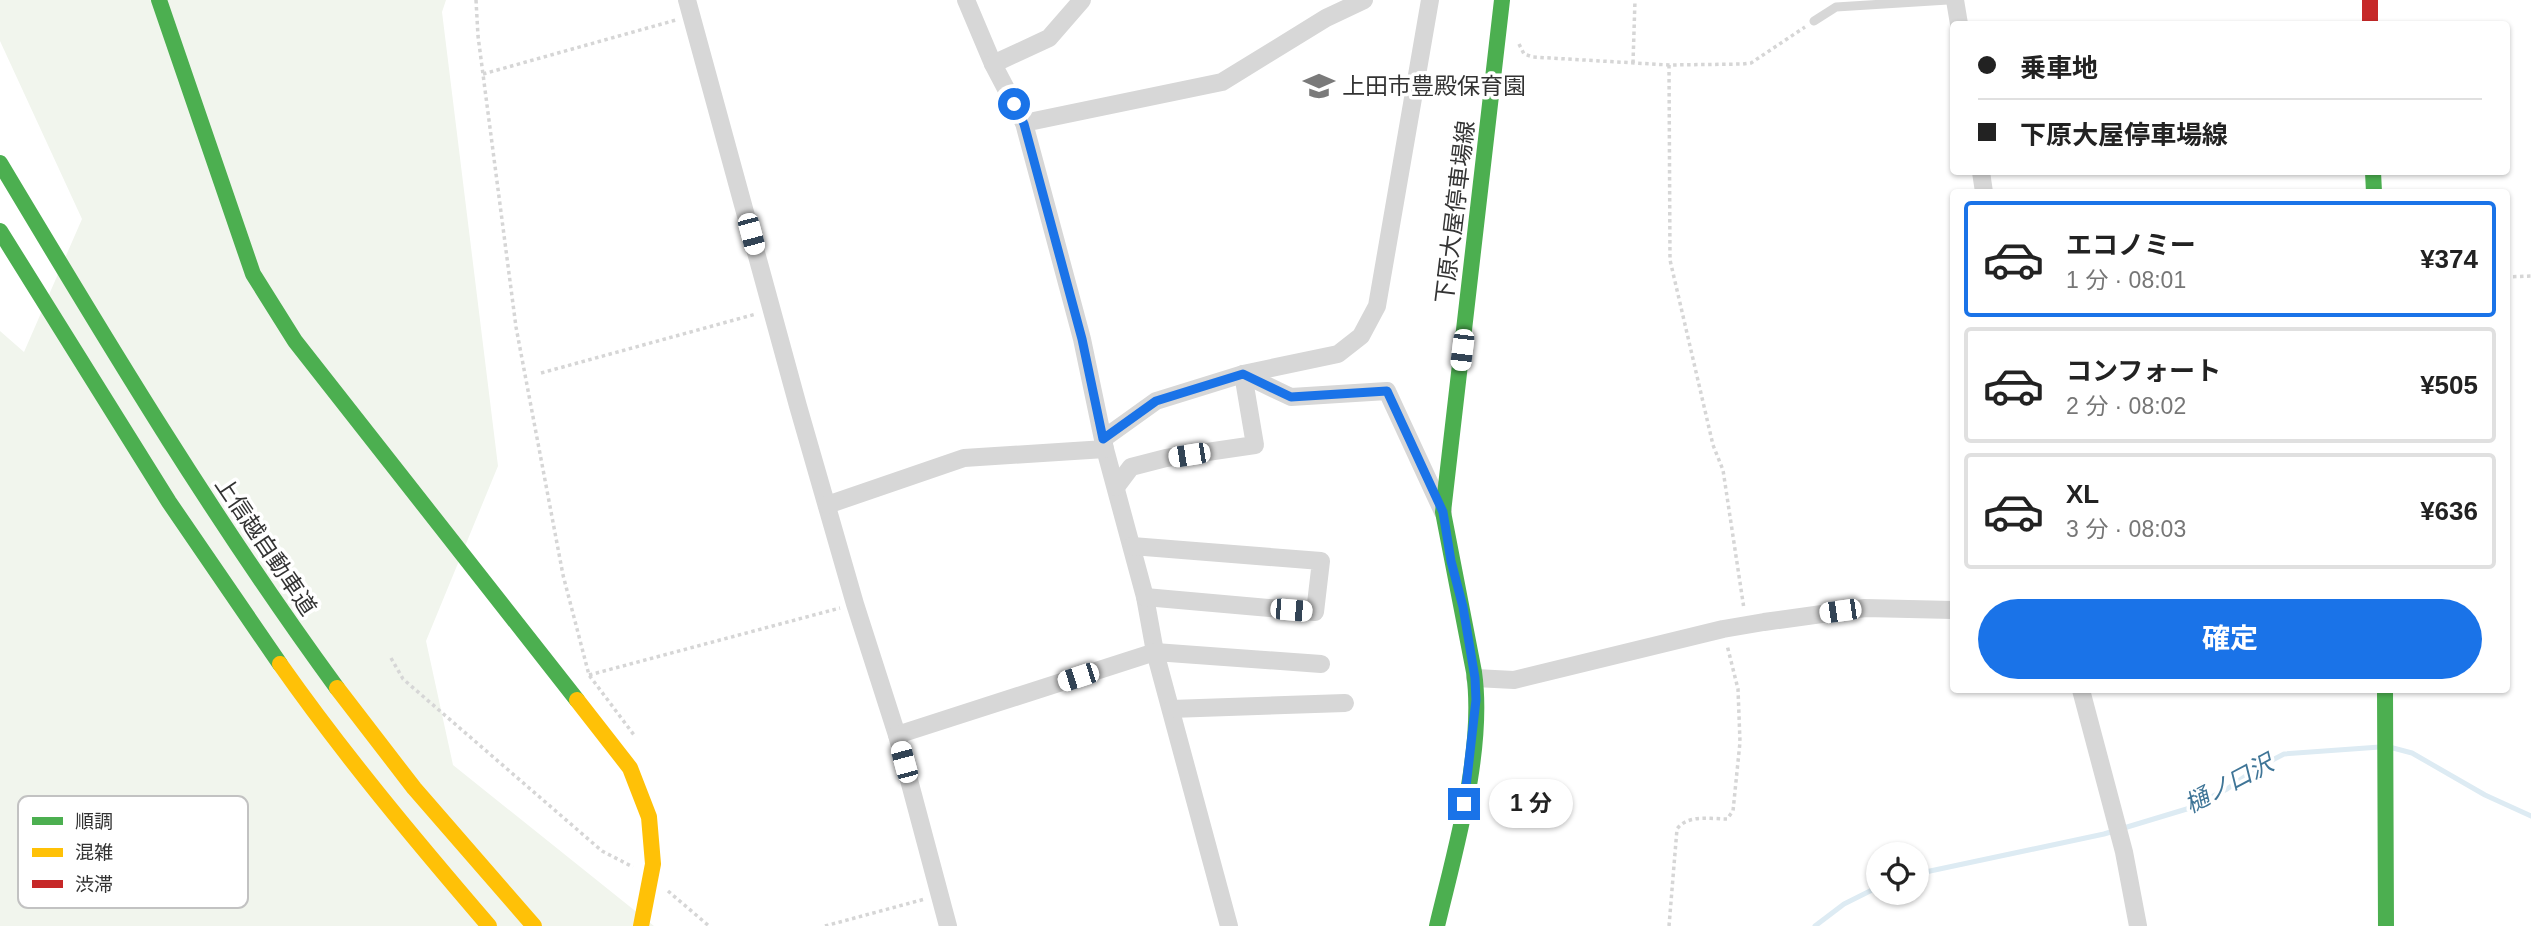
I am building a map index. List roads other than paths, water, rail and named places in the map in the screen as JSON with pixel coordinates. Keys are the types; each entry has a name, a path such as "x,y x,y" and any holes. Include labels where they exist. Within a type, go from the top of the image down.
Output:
{"main road":[{"path":"159,0 253,274 295,341 630,768 649,817 653,864 641,926"},
{"name":"下原大屋停車場線","path":"1437,926 1464,804 1476,700 1475,678 1443,512 1502,0"},
{"path":"2370,0 2370,21"},
{"name":"上信越自動車道","path":"0,163 156,421 286,619 414,788 534,926"},
{"path":"0,231 128,441 259,638 323,727 390,811 489,926"},
{"path":"2385,693 2386,926"}],"street":[{"path":"966,0 993,64 1024,124 1082,339 1104,444 1145,597 1155,652 1229,926"},
{"path":"993,64 1049,38 1082,0"},
{"path":"1024,124 1222,82 1326,18 1364,0"},
{"path":"827,505 964,458 1104,444 1156,401 1243,374 1338,354 1361,337 1377,306 1430,0"},
{"path":"1955,0 1958,21"},
{"path":"689,8 855,604 897,735 948,926"},
{"path":"1116,487 1131,467 1167,458 1255,445 1243,374"},
{"path":"1243,374 1291,397 1387,391 1443,512"},
{"path":"1132,546 1321,561 1315,612 1145,597"},
{"path":"1475,678 1514,680 1723,629 1865,608 1950,610"},
{"path":"897,735 1155,652 1321,664"},
{"path":"2082,693 2122,842 2138,926"},
{"path":"1171,709 1345,703"}],"lane":[{"path":"1814,21 1836,7 1948,0"}],"waterway":[{"name":"樋ノ口沢","path":"1929,871 2104,834 2190,808 2284,754 2380,747"},
{"name":"樋ノ口沢","path":"2393,748 2412,753 2485,795 2531,816"},
{"name":"樋ノ口沢","path":"1815,926 1844,904 1866,893"}],"place":[{"name":"上田市豊殿保育園","path":"1319,86"}]}
